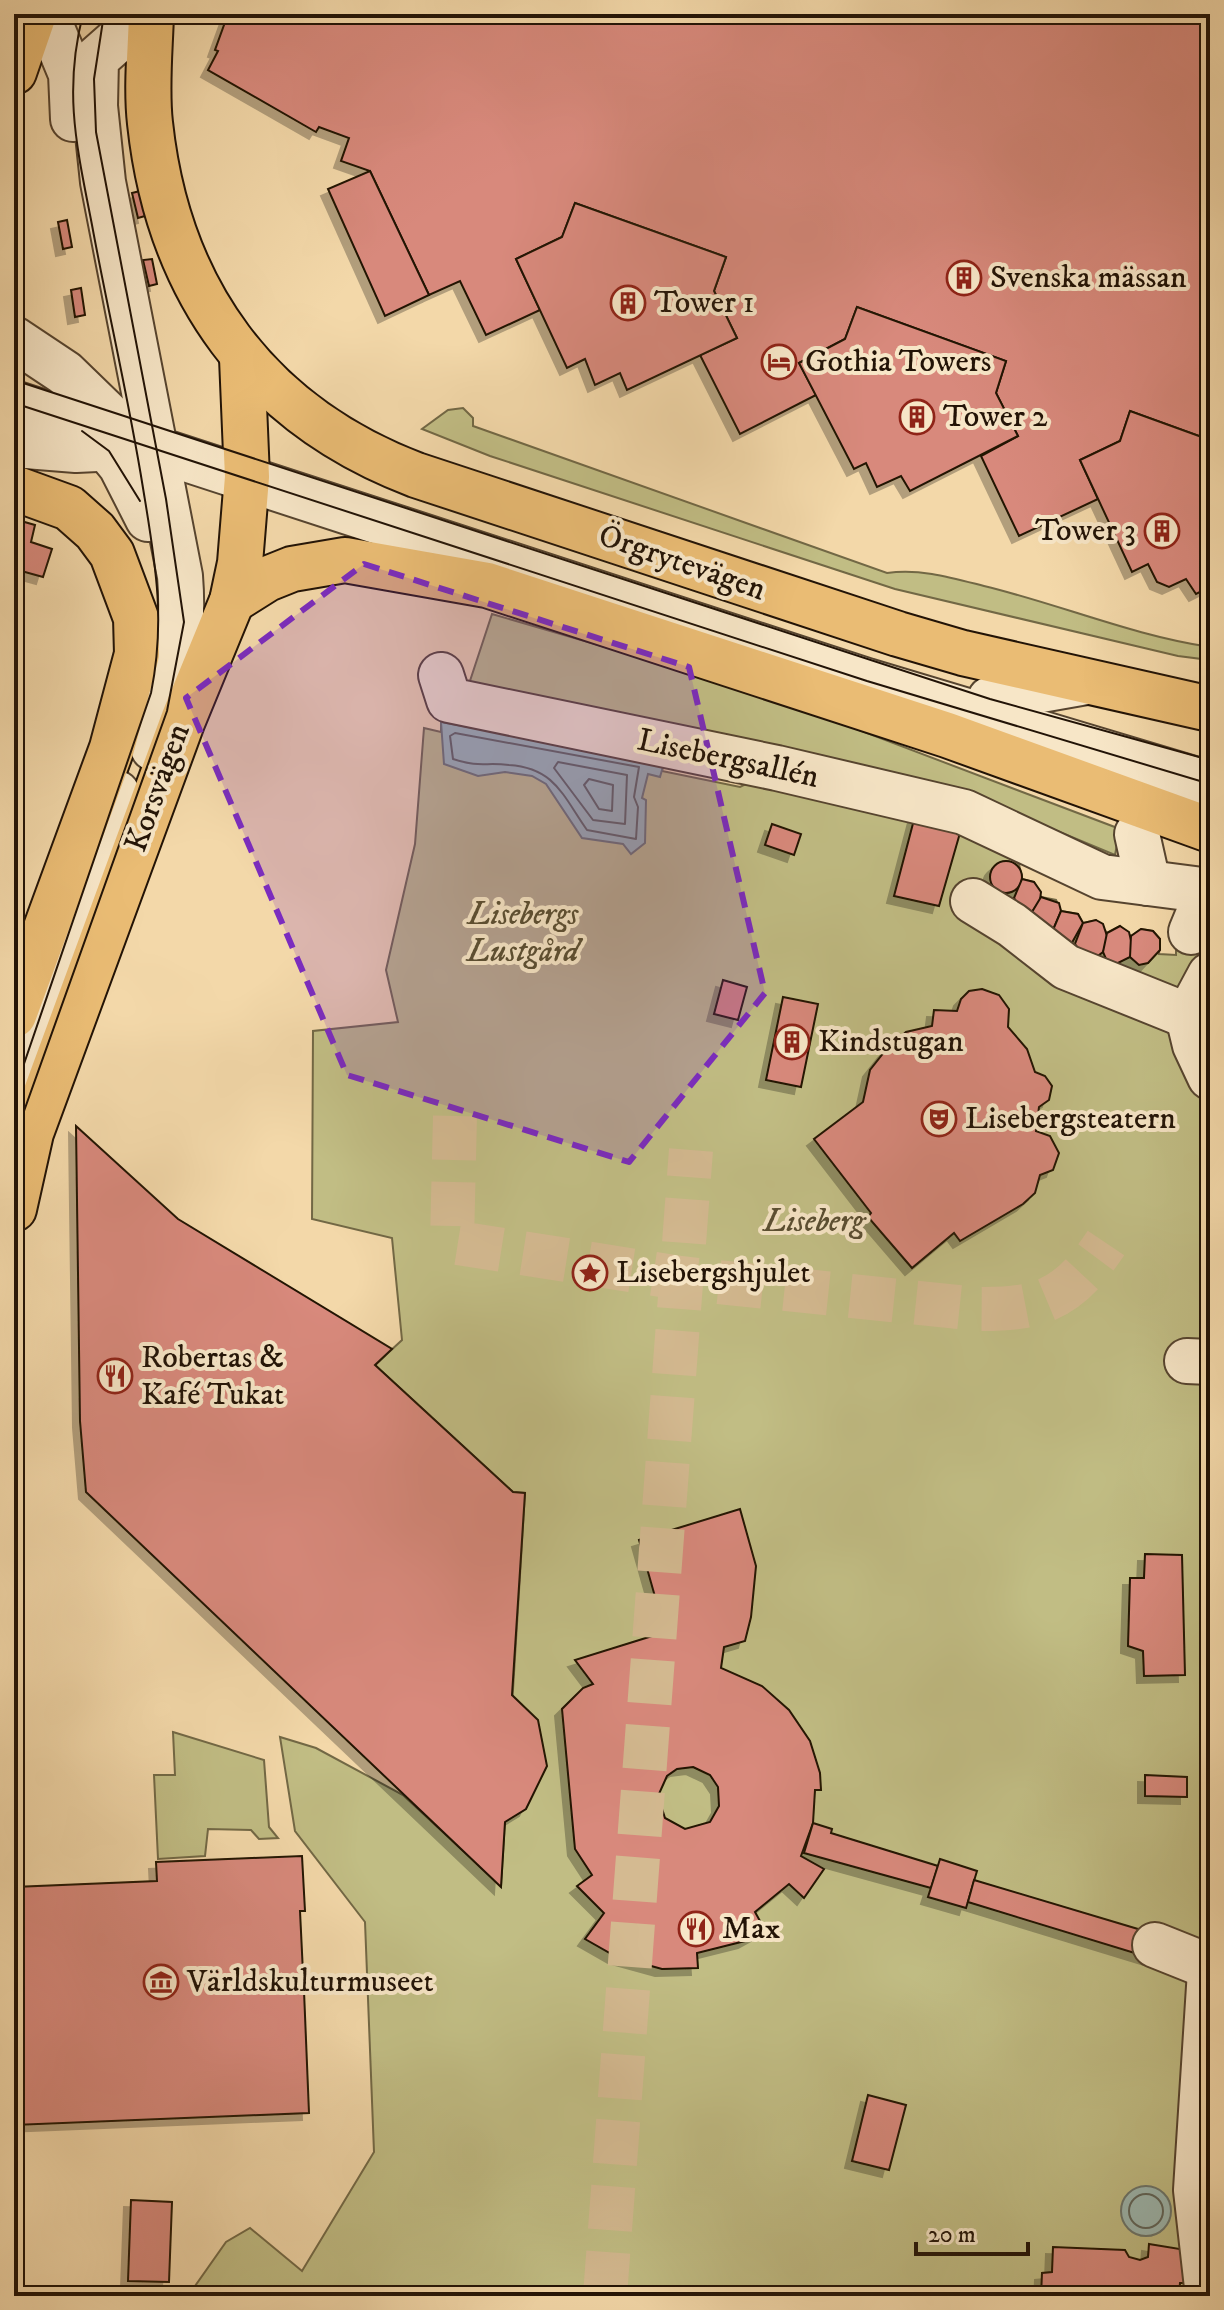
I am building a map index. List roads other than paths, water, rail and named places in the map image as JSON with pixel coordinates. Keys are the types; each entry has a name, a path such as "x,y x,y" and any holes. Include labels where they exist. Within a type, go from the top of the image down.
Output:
{"main road":[{"path":"14,72 34,14"},
{"name":"Örgrytevägen","path":"149,14 149,113 164,205 189,266 242,358 315,425 385,463 883,630 1086,682 1210,709"},
{"name":"Korsvägen","path":"14,1209 31,1133 42,1010 155,711 232,601 240,563 246,467 242,358"},
{"name":"Korsvägen","path":"14,488 69,508 95,531 112,554 136,618 137,654 155,711 42,1010"},
{"path":"232,601 267,579 318,562 345,560 487,585 947,735 1210,830"}],"street":[{"path":"46,14 71,74 75,136 124,431 157,509 161,599 155,711"},
{"path":"124,431 95,106 96,59 149,14"},
{"path":"14,339 65,373 124,431"},
{"path":"14,380 124,431"},
{"path":"14,403 246,467 990,699 1210,760"},
{"path":"14,445 124,431"},
{"path":"246,467 867,681 1210,784"},
{"name":"Lisebergsallén","path":"441,675 449,700 792,772 964,812 1011,842 1102,877 1148,883"},
{"path":"867,681 947,735"},
{"path":"990,699 1086,682"},
{"path":"1137,834 1148,883 1209,892 1201,955 1188,1016 1195,1045 1210,1077"},
{"path":"973,901 1012,925 1066,967 1188,1016"},
{"path":"14,1093 42,1010"},
{"path":"14,1137 42,1010"},
{"path":"1155,1948 1210,1969 1205,2138 1196,2190 1208,2296"}],"water":[{"path":"441,722 664,763 660,777 648,774 642,798 646,800 645,843 631,854 623,844 582,838 546,784 532,776 505,772 478,776 444,764"},
{"path":"1146,2186 1164,2193 1171,2211 1164,2229 1146,2236 1128,2229 1121,2211 1128,2193"}],"tunnel":[{"path":"455,1116 452,1242 680,1278 977,1309 1020,1307 1052,1297 1080,1277 1106,1243"},
{"path":"605,2296 691,1150"}],"tram line":[{"path":"14,1093 151,693 158,640 155,565 147,515 74,120 74,69 83,14"},
{"path":"14,1139 167,711 184,622 166,499 96,132 94,79 104,14"},
{"path":"14,380 990,699 1210,760"},
{"path":"14,403 867,681 1210,784"},
{"path":"82,431 109,451 140,501"}],"place":[{"name":"Svenska mässan","path":"964,278"},
{"name":"Tower 1","path":"628,303"},
{"name":"Gothia Towers","path":"779,362"},
{"name":"Tower 2","path":"917,417"},
{"name":"Tower 3","path":"1162,531"},
{"name":"Kindstugan","path":"792,1042"},
{"name":"Lisebergsteatern","path":"939,1119"},
{"name":"Lisebergshjulet","path":"590,1273"},
{"name":"Robertas & Kafé Tukat","path":"115,1376"},
{"name":"Max","path":"696,1929"},
{"name":"Världskulturmuseet","path":"161,1982"}],"park label":[{"name":"Lisebergs Lustgård","path":"523,934"},
{"name":"Liseberg","path":"814,1222"}]}
